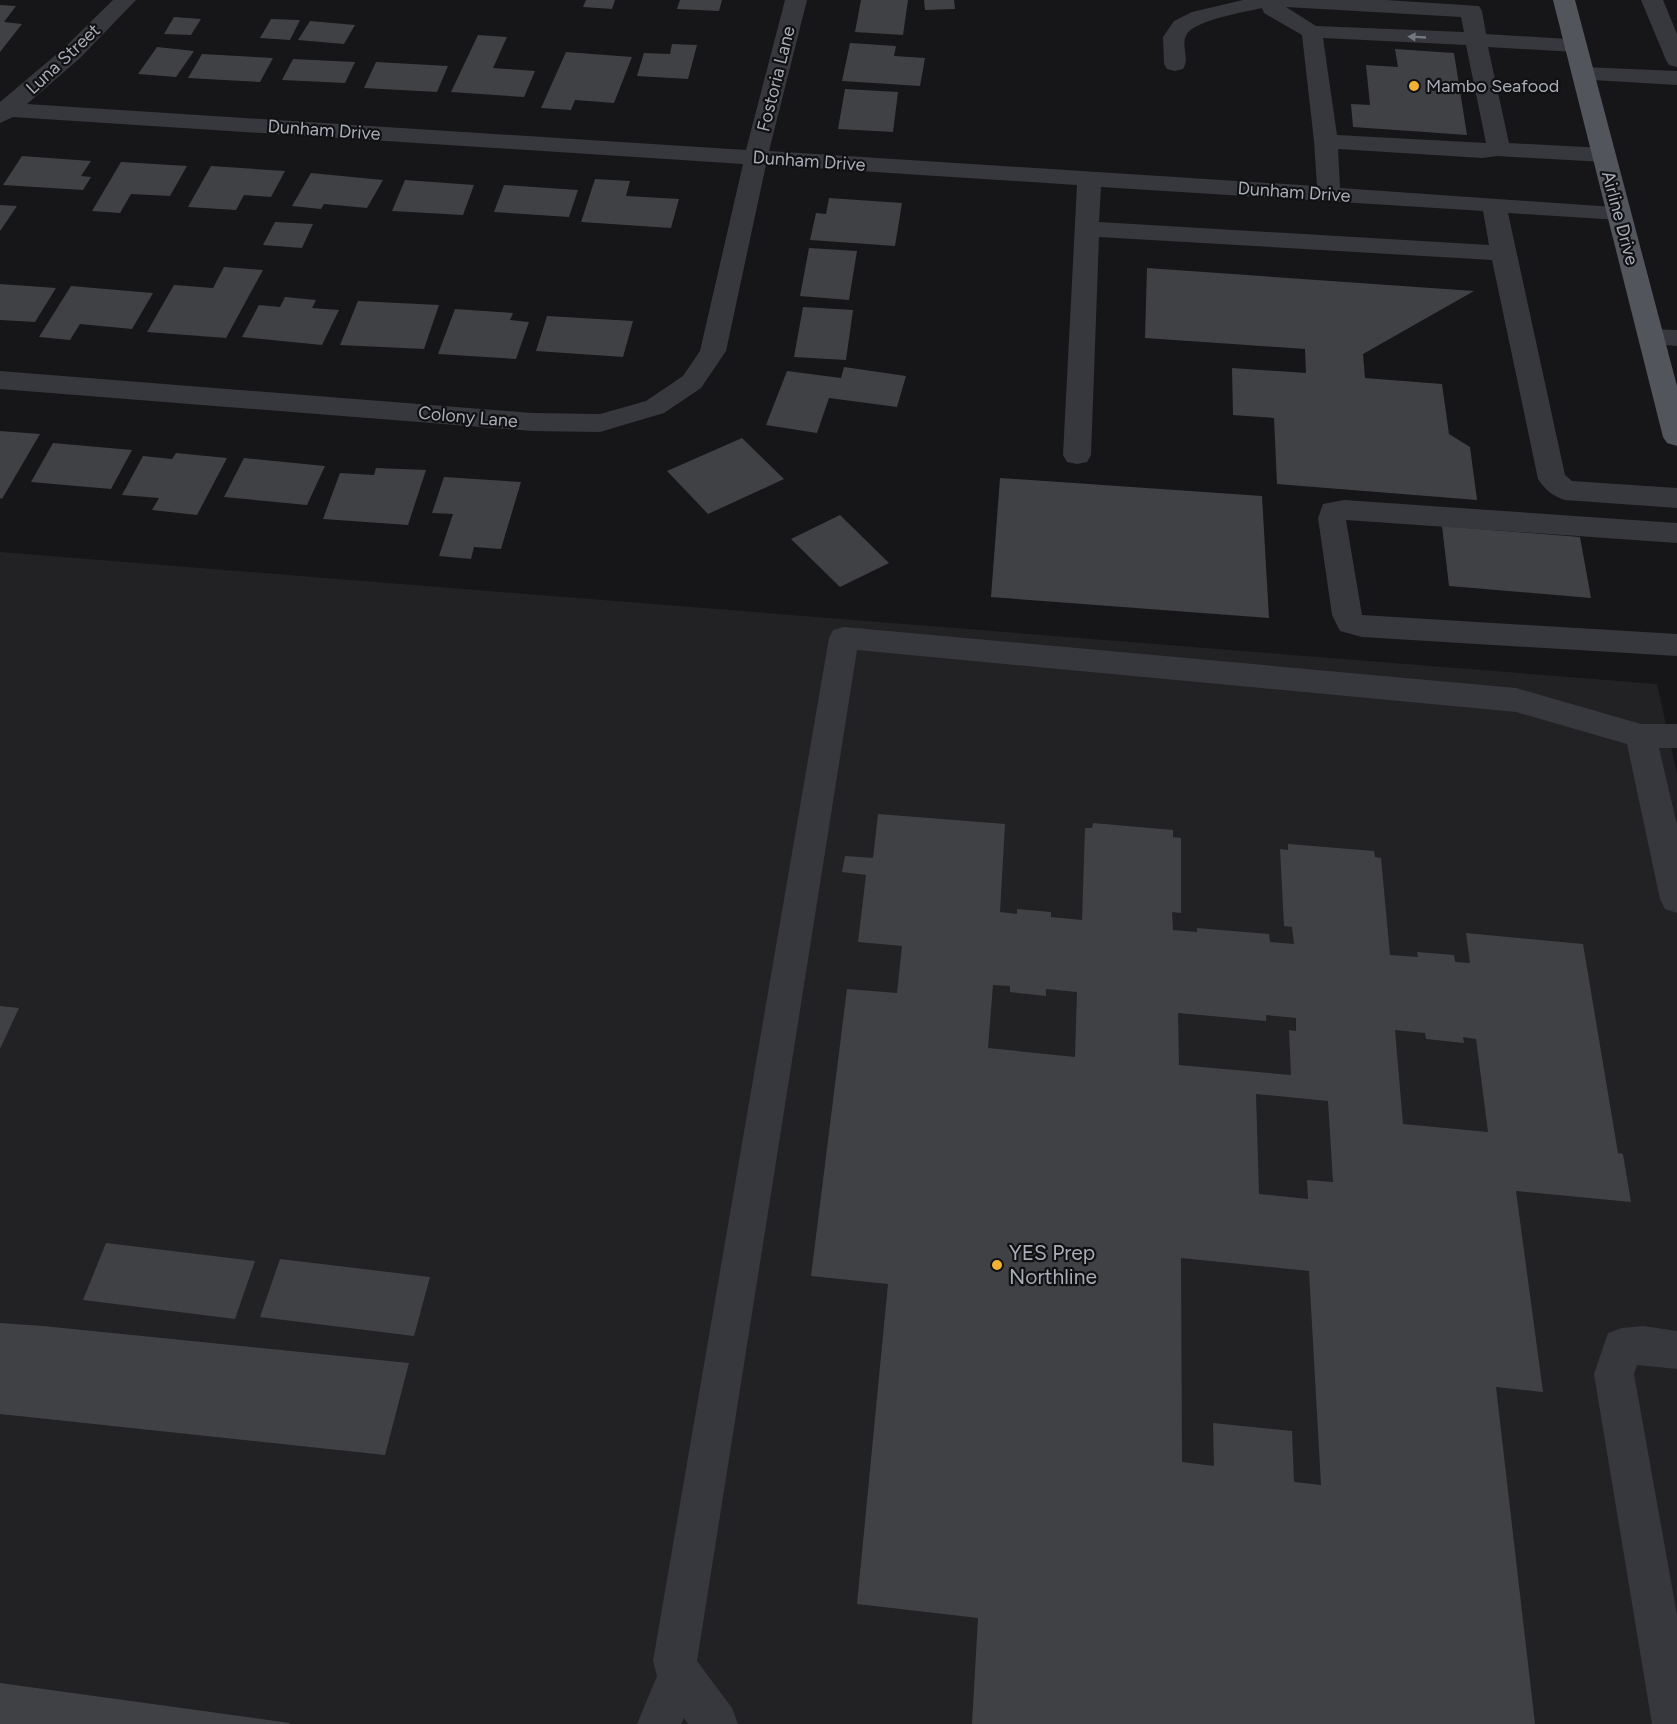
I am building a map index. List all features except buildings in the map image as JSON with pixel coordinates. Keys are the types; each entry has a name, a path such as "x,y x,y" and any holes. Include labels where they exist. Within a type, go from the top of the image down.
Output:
{"main road":[{"name":"Airline Drive","path":"1564,0 1651,337 1673,406 1677,437"}],"street":[{"name":"Luna Street","path":"3,112 72,53 125,0"},
{"name":"Fostoria Lane","path":"756,158 796,0"},
{"path":"1269,0 1272,8 1313,33 1322,31 1576,45"},
{"path":"1175,64 1174,37 1182,26 1200,17 1269,0 1471,11 1475,40 1498,142 1497,149"},
{"path":"1652,0 1677,60"},
{"path":"1313,33 1326,141 1329,195"},
{"path":"1583,74 1677,78"},
{"name":"Dunham Drive","path":"3,112 1619,213"},
{"path":"1326,141 1482,151 1497,149 1604,155"},
{"name":"Colony Lane","path":"0,380 532,422 600,423 655,407 692,382 713,351 756,158"},
{"path":"1077,455 1089,179"},
{"path":"1494,205 1552,479 1564,490 1677,498"},
{"path":"1087,229 1503,253"},
{"path":"1651,337 1677,338"},
{"path":"1677,533 1344,510 1333,511 1332,518 1347,615 1351,623 1362,626 1677,645"},
{"path":"716,1724 679,1676 675,1661 844,638 1516,700 1641,736 1677,736"},
{"path":"1641,736 1677,899"},
{"path":"1674,1724 1614,1374 1622,1347 1643,1345 1677,1350"},
{"path":"659,1724 679,1676"}],"shaded area":[{"path":"0,552 1657,684 1677,774 1677,1724 0,1724"}],"place":[{"name":"Mambo Seafood","path":"1414,86"},
{"name":"YES Prep Northline","path":"997,1265"}]}
